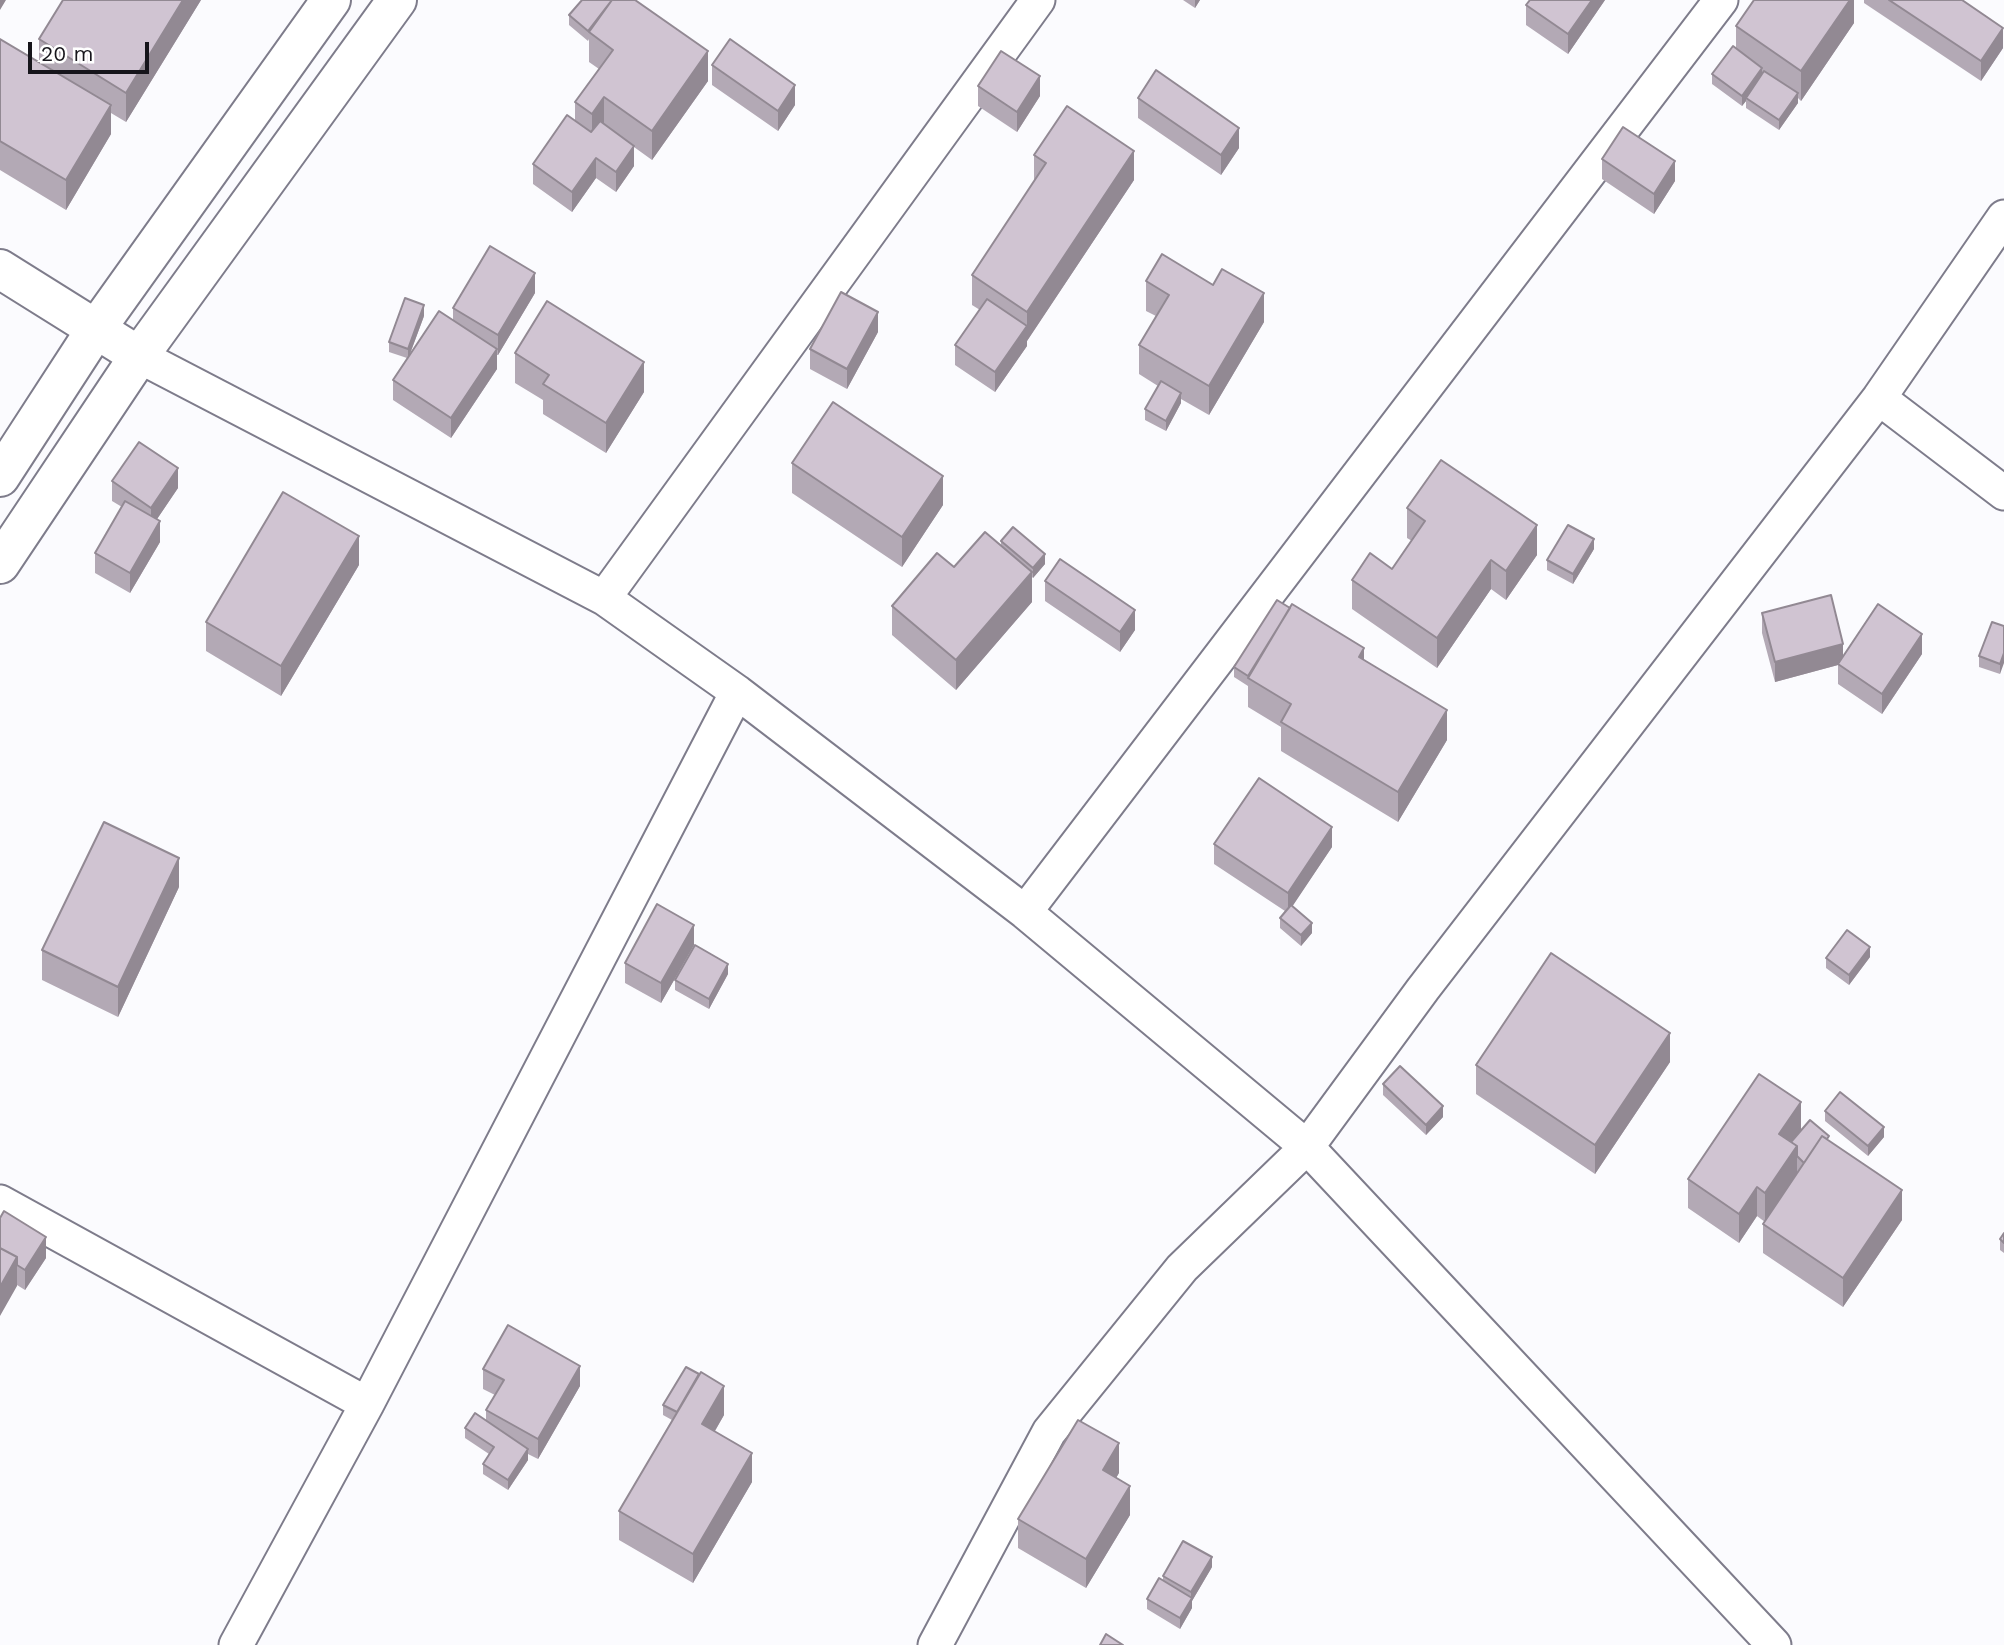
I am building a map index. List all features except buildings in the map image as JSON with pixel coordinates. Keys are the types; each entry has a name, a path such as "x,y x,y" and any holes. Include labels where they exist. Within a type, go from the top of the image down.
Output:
{"main road":[{"path":"0,477 96,329 331,0"},
{"path":"0,564 139,356 397,0"},
{"path":"0,269 139,356"}],"street":[{"path":"604,598 1038,0"},
{"path":"1025,912 1721,0"},
{"path":"934,1645 1049,1432 1182,1268 1307,1147 1431,978 1879,398 2004,217"},
{"path":"139,356 604,598 737,692 1025,912 1307,1147 1774,1645"},
{"path":"1879,398 2004,493"},
{"path":"236,1645 368,1404 737,692"},
{"path":"0,1202 368,1404"}]}
